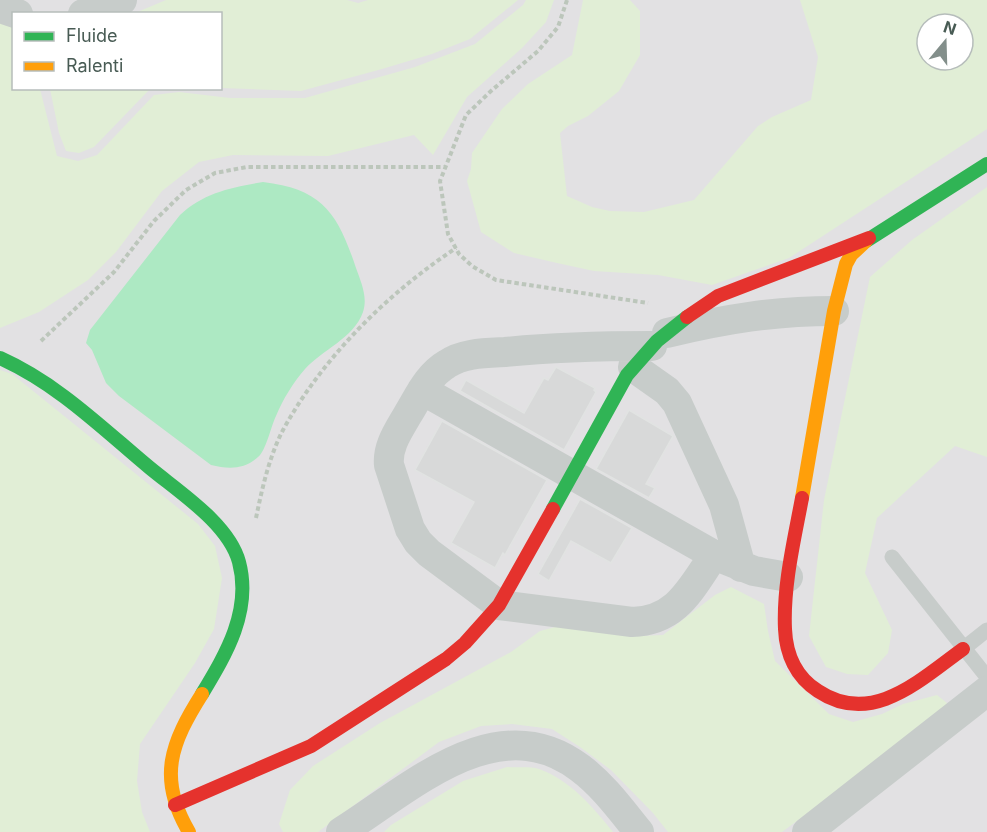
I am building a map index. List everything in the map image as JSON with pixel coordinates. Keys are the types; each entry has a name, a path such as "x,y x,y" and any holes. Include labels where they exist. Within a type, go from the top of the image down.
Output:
{"street":[{"path":"88,12 122,0"},
{"path":"963,649 885,700 851,706 833,701 800,677 792,665 785,635 784,618 788,577 834,311 846,264 851,255 869,238 987,164"},
{"path":"175,805 311,746 446,660 465,643 499,605 572,475 650,349 696,310 718,297 869,238"},
{"path":"714,555 680,603 671,611 654,619 632,622 499,605 429,553 410,529 388,456 391,445 422,390 442,367 469,355 560,347 650,349 723,320 795,312 834,311"},
{"path":"650,349 667,391 677,403 724,505 741,567"},
{"path":"0,358 17,364 70,401 194,504 218,528 235,551 242,580 241,611 226,656 188,716 174,747 169,777 175,805 189,832"},
{"path":"422,390 714,555 741,567 788,577"},
{"path":"807,832 987,691"},
{"path":"342,832 439,768 477,750 504,745 544,749 564,757 593,778 639,832"}],"lane":[{"path":"892,557 987,677"},
{"path":"963,649 987,630"}],"path":[{"path":"567,0 558,27 538,51 490,91 466,115 440,182 448,234 456,248 472,266 495,280 696,310"},
{"path":"17,364 114,272 154,221 186,190 215,173 247,166 445,167"},
{"path":"255,522 264,482 282,431 313,385 337,354 382,305 425,268 456,248"}],"shaded area":[{"path":"0,0 987,0 987,832 0,832"},
{"path":"166,0 347,0 358,3 368,0 518,0 470,39 432,54 301,91 222,88 222,12 137,12"},
{"path":"526,0 554,0 546,22 522,48 467,97 433,155 414,135 328,156 233,155 199,162 162,191 116,252 88,280 39,312 0,328 0,21 12,24 12,90 40,90 57,156 78,161 97,155 154,95 179,92 230,98 305,98 415,67 475,44 523,5"},
{"path":"583,0 630,0 640,11 640,55 619,91 588,116 568,126 560,133 567,196 592,207 610,211 644,212 694,200 758,126 772,117 811,100 818,57 800,0 987,0 987,129 789,258 712,285 658,275 594,271 514,253 481,232 467,181 471,169 472,153 502,109 528,84 572,55"},
{"path":"50,90 149,90 94,147 79,153 66,151 59,133"},
{"path":"263,182 283,185 300,191 325,207 342,233 349,249 365,301 363,312 353,329 312,362 292,386 274,420 261,454 247,464 230,468 211,465 119,396 106,383 92,350 86,343 90,330 180,215 208,196"},
{"path":"987,187 987,457 955,446 877,518 865,573 892,630 888,653 868,675 847,674 826,667 809,636 824,500 870,277 912,240"},
{"path":"0,370 12,374 198,524 215,546 222,578 214,629 195,663 140,744 137,781 142,812 150,832 0,832"},
{"path":"731,587 764,604 775,661 829,714 853,722 882,714 903,704 937,695 947,703 939,716 782,832 668,832 653,813 611,770 580,747 552,729 512,724 481,726 439,742 318,832 283,832 279,824 290,790 313,766 380,723 511,652 540,631 559,626 641,636 663,635 715,595"},
{"path":"507,767 535,768 561,780 589,804 613,832 384,832 391,825 463,781"}],"building":[{"path":"556,367 595,388 596,392 564,450 460,391 466,380 524,413 544,378 548,380"},
{"path":"629,410 673,436 646,484 655,488 649,498 596,469"},
{"path":"442,421 547,480 505,555 503,553 495,568 451,543 474,502 415,470"},
{"path":"580,499 632,528 611,563 571,541 549,581 538,574"}],"traffic: fast":[{"path":"866,241 987,164"},
{"path":"553,509 627,375 657,341 687,317"},
{"path":"0,358 41,381 79,408 202,510 225,535 233,548 239,562 242,580 239,615 228,648 202,694"}],"traffic: slow":[{"path":"802,498 834,311 846,264 851,255 866,241"},
{"path":"189,832 173,795 172,761 182,729 202,694"}],"traffic: jam":[{"path":"687,317 718,296 869,238"},
{"path":"802,498 787,580 785,629 790,656 798,672 810,685 838,701 857,704 876,702 912,685 963,649"},
{"path":"175,805 311,746 446,659 465,643 499,605 553,509"}]}
